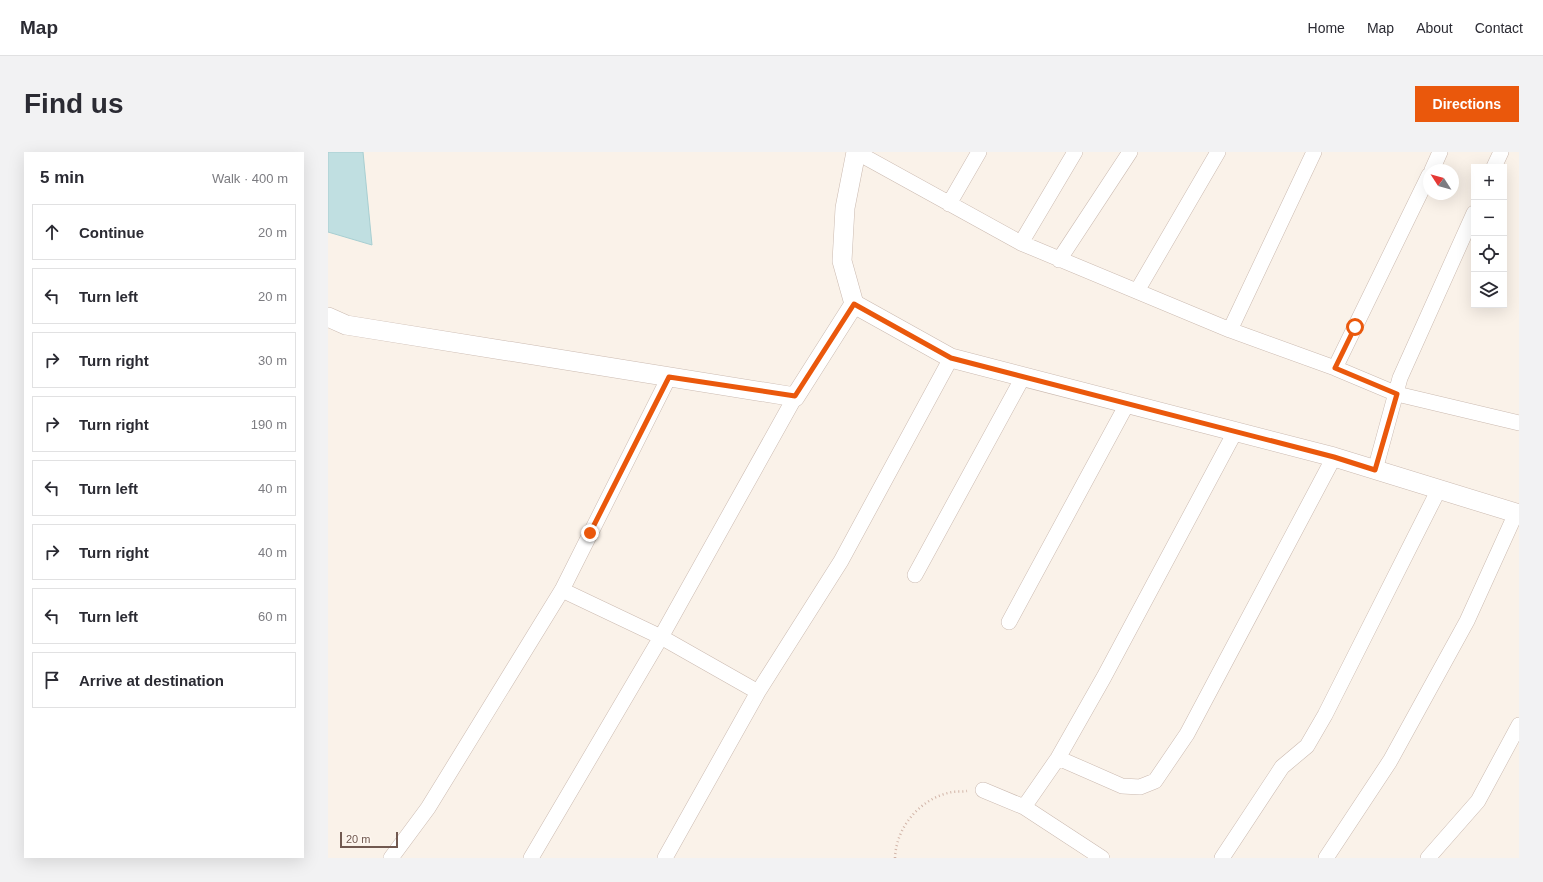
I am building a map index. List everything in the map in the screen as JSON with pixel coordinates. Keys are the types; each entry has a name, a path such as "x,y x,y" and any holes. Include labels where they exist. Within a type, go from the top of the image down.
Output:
{"street":[{"path":"1326,858 1390,761 1467,621 1518,513 1334,457 951,358 854,304 842,261 845,208 856,152 1021,243 1230,330 1335,368 1397,394 1519,423"},
{"path":"949,204 979,152"},
{"path":"1021,243 1075,152"},
{"path":"1059,260 1130,152"},
{"path":"1137,291 1218,152"},
{"path":"1230,330 1314,152"},
{"path":"1435,164 1440,152"},
{"path":"1495,164 1501,152"},
{"path":"1335,368 1423,187"},
{"path":"1375,470 1397,394 1400,378 1471,220"},
{"path":"531,858 660,637 795,396 854,304"},
{"path":"328,317 346,325 795,396"},
{"path":"665,858 758,692 841,561 951,358"},
{"path":"391,858 428,808 562,590 669,377"},
{"path":"915,576 1023,377"},
{"path":"1009,622 1127,404"},
{"path":"1024,807 1058,758 1104,678 1235,432"},
{"path":"1058,758 1122,786 1140,787 1155,781 1187,734 1334,457"},
{"path":"1222,858 1282,767 1306,746 1325,715 1439,489"},
{"path":"562,590 660,637 758,692"},
{"path":"1428,858 1478,801 1519,724"},
{"path":"984,790 1024,807 1102,858"}],"path":[{"path":"895,858 900,833 905,824 915,813 929,802 948,793 984,790"}],"water":[{"path":"328,152 363,152 372,245 328,232"}],"route":[{"path":"590,533 669,377 795,396 854,304 951,358 1334,457 1375,470 1397,394 1335,368 1355,327"}]}
